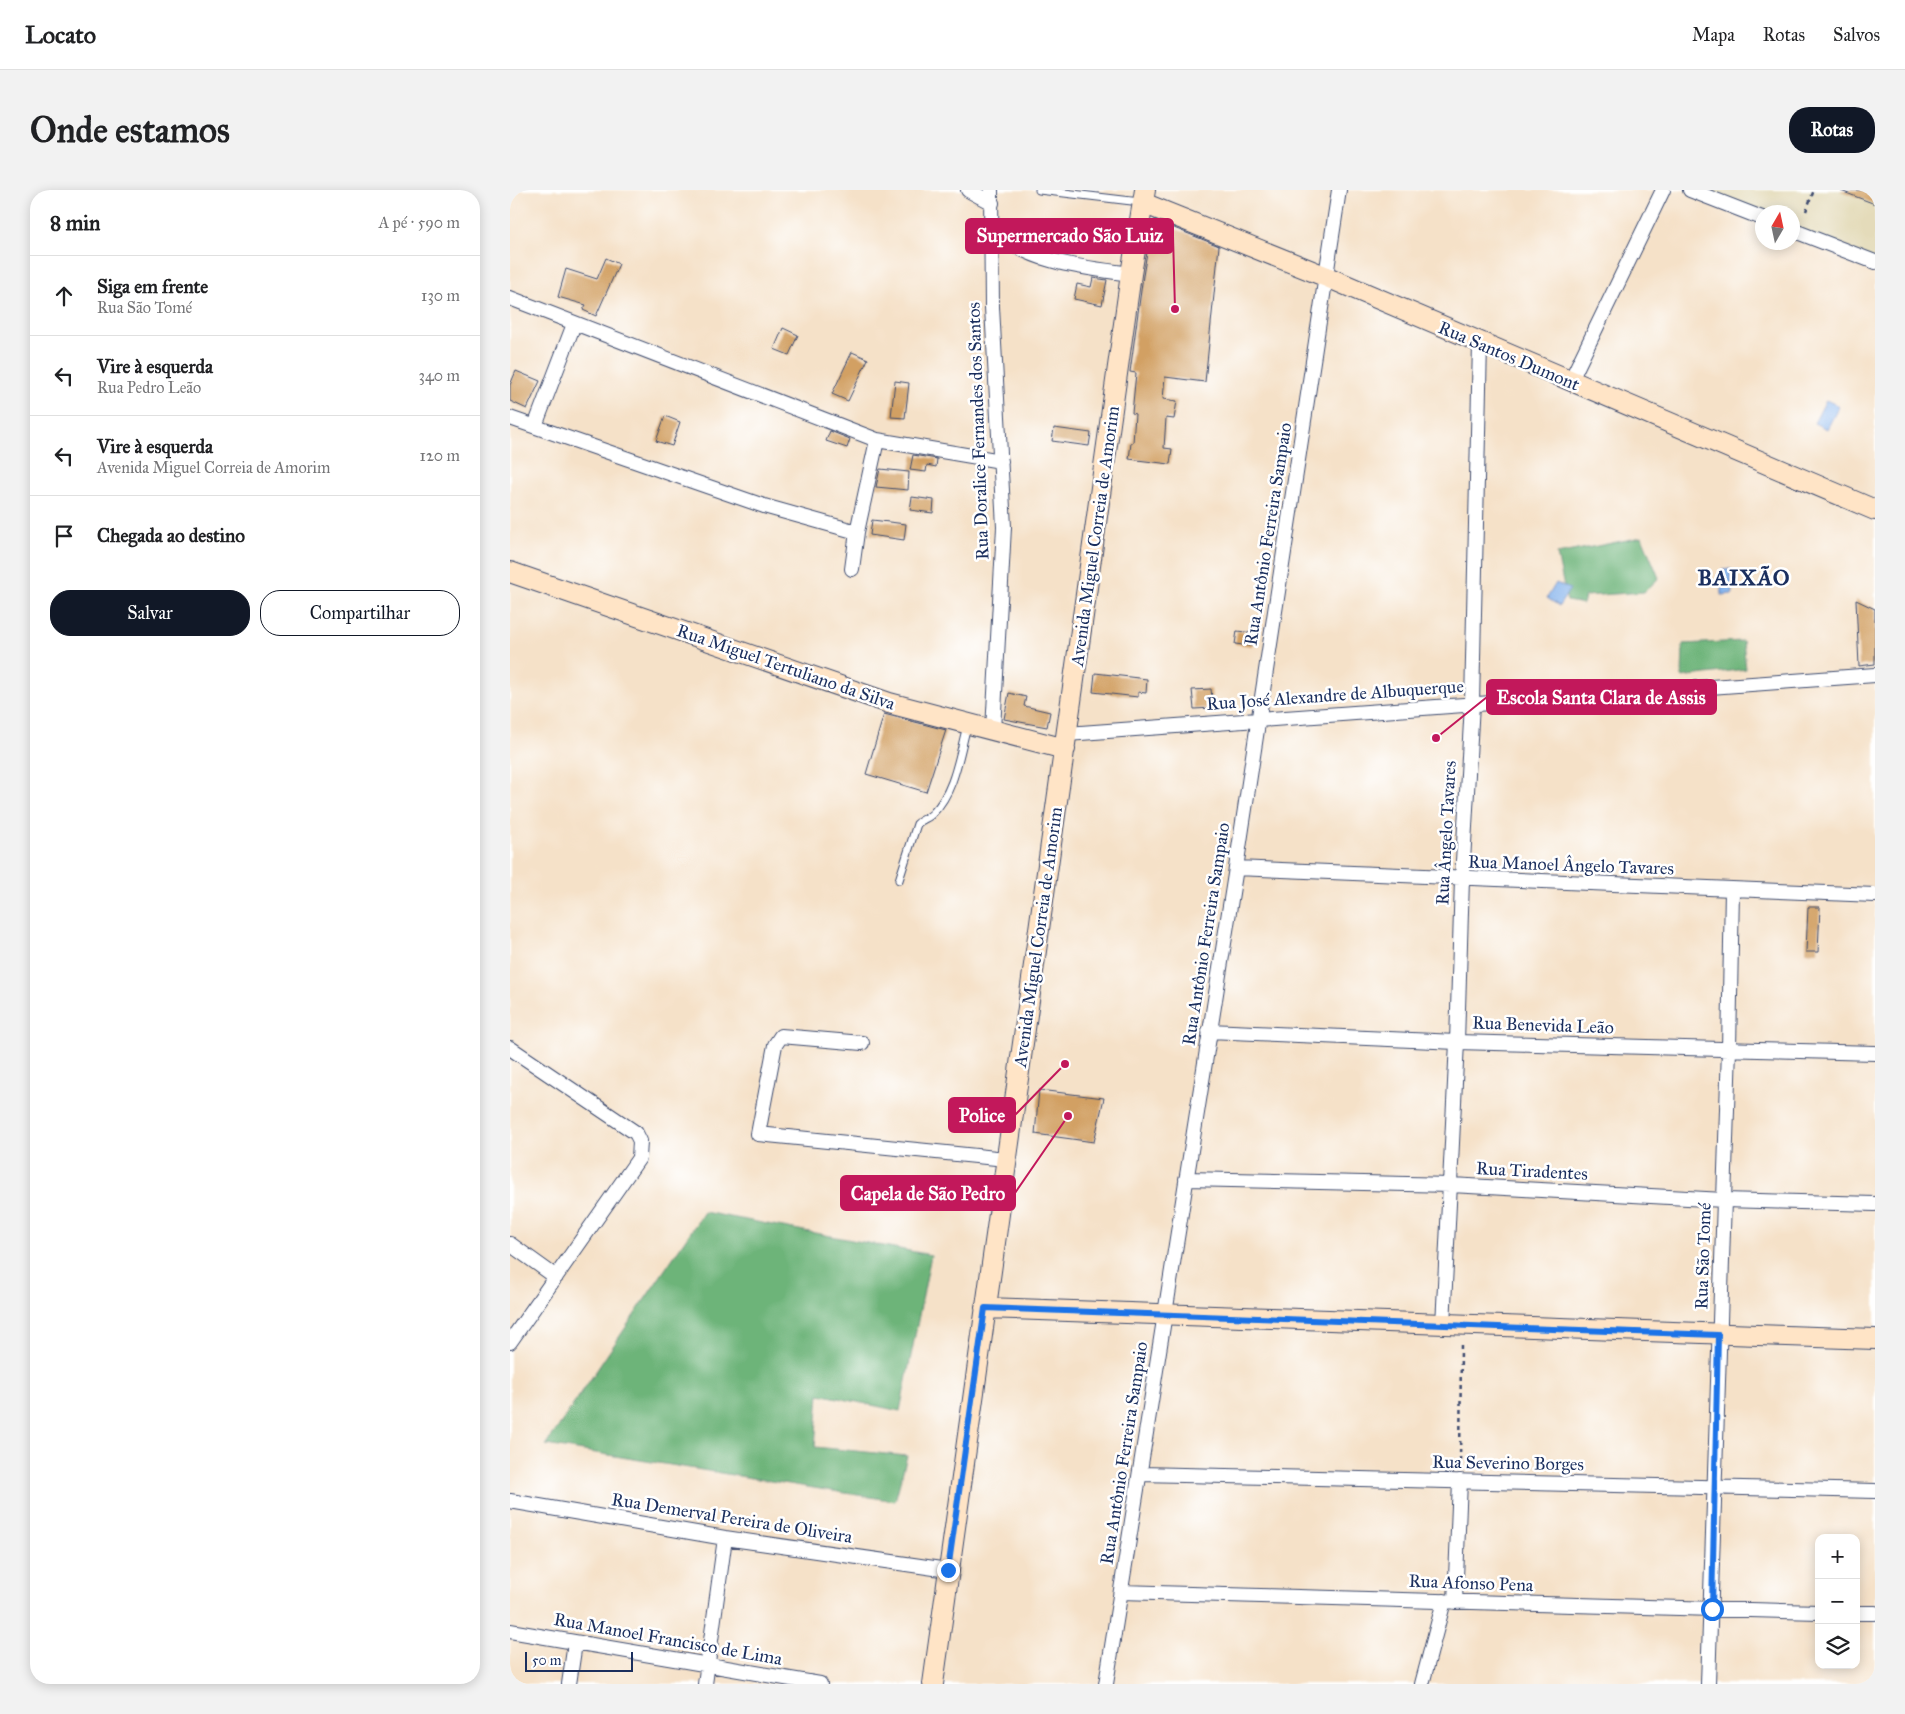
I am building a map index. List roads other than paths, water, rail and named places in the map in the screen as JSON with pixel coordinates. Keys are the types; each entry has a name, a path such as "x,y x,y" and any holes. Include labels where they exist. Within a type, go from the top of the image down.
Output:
{"street":[{"path":"968,190 991,196"},
{"name":"Rua Antônio Ferreira Sampaio","path":"1106,1684 1236,868 1339,190"},
{"path":"1570,382 1663,190"},
{"path":"1690,190 1755,215"},
{"name":"Rua Doralice Fernandes dos Santos","path":"991,196 993,232 992,307 1002,461 1004,527 992,730"},
{"name":"Avenida Miguel Correia de Amorim","path":"933,1684 1131,274 1144,196"},
{"name":"Rua Santos Dumont","path":"1144,196 1480,344 1875,510"},
{"path":"993,232 1012,246 1058,264 1131,274"},
{"path":"1800,233 1875,262"},
{"path":"510,298 877,440 1002,461"},
{"path":"535,426 574,324"},
{"name":"Rua Ângelo Tavares","path":"1452,1325 1451,1185 1462,879 1472,704 1480,344"},
{"path":"510,418 764,506 857,532"},
{"path":"852,569 857,532 877,440"},
{"name":"Rua Miguel Tertuliano da Silva","path":"510,572 889,703 992,730 1066,742"},
{"name":"Rua José Alexandre de Albuquerque","path":"1066,742 1259,720 1875,675"},
{"name":"Rua Manoel Ângelo Tavares","path":"1236,868 1875,895"},
{"name":"Rua São Tomé","path":"1708,1684 1716,1487 1718,1335 1729,1049 1732,890"},
{"name":"Rua Benevida Leão","path":"1209,1031 1457,1042 1875,1053"},
{"path":"862,1043 781,1036 775,1045 758,1134 1006,1159"},
{"path":"510,1048 636,1133 640,1141 638,1158 510,1342"},
{"name":"Rua Tiradentes","path":"1186,1179 1451,1185 1724,1200 1875,1204"},
{"path":"510,1244 556,1277"},
{"path":"985,1308 1875,1339"},
{"name":"Rua Severino Borges","path":"1140,1474 1875,1491"},
{"path":"1422,1684 1449,1601 1460,1481"},
{"name":"Rua Demerval Pereira de Oliveira","path":"510,1501 725,1538 948,1570"},
{"path":"705,1684 725,1538"},
{"name":"Rua Afonso Pena","path":"1121,1592 1815,1612"},
{"path":"1860,1613 1875,1613"},
{"name":"Rua Manoel Francisco de Lima","path":"510,1631 820,1684"},
{"path":"569,1684 575,1643"}],"lane":[{"path":"1039,190 1144,196"},
{"path":"899,880 917,824 922,818 931,816 946,799 967,724"}],"water":[{"path":"1826,400 1839,406 1827,429 1814,423"},
{"path":"1731,569 1733,594 1721,595 1722,570"},
{"path":"1556,583 1570,589 1559,606 1547,598"}],"place":[{"name":"Supermercado São Luiz","path":"1175,309"},
{"name":"Escola Santa Clara de Assis","path":"1436,738"},
{"name":"Police","path":"1065,1064"},
{"name":"Capela de São Pedro","path":"1068,1116"}],"district":[{"name":"BAIXÃO","path":"1744,577"}]}
